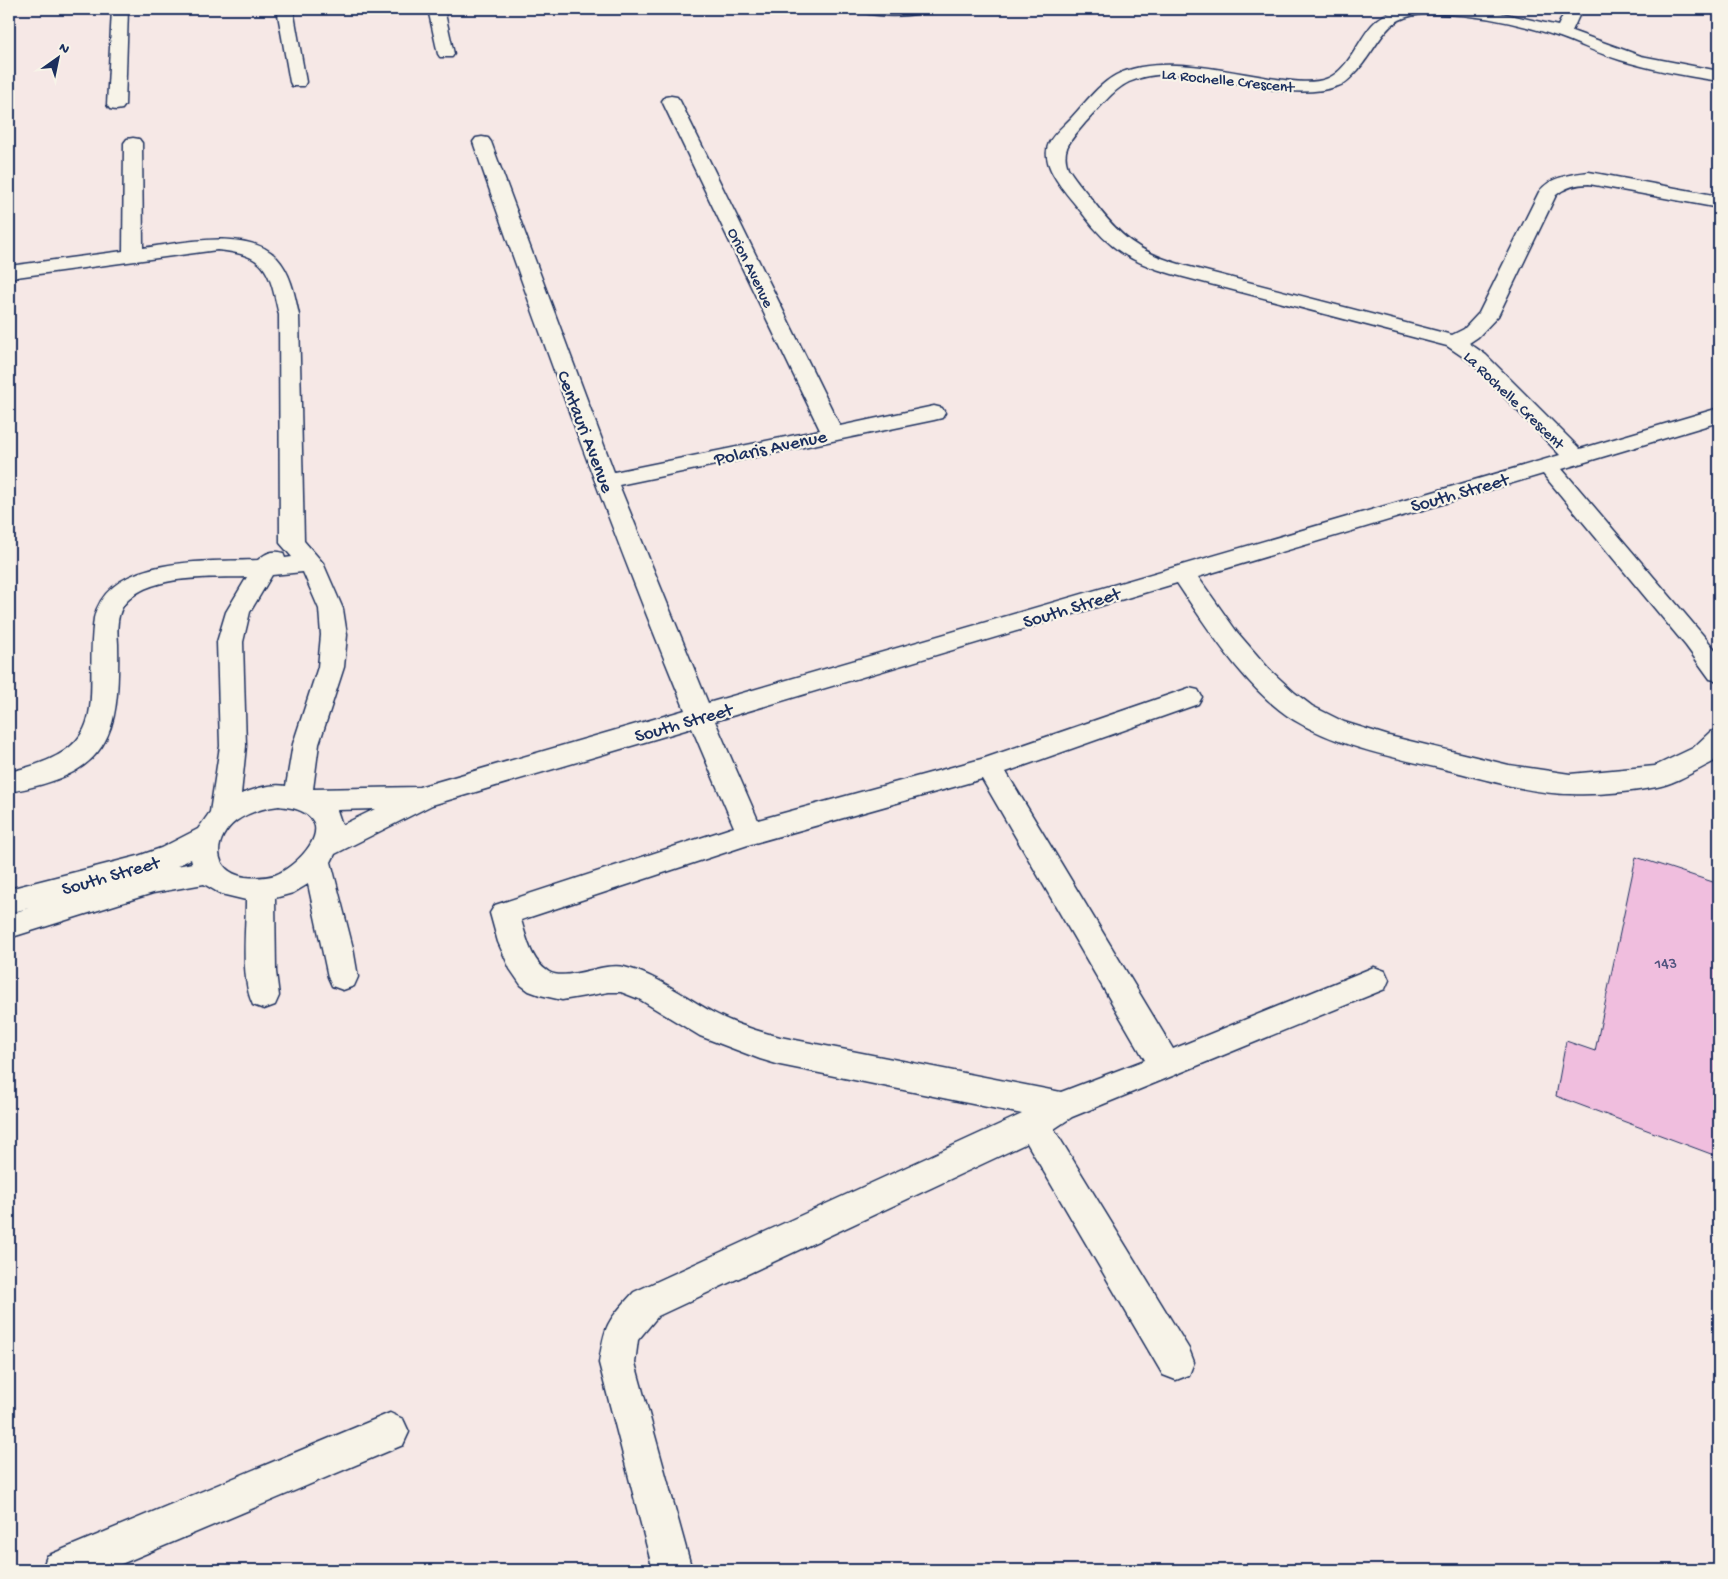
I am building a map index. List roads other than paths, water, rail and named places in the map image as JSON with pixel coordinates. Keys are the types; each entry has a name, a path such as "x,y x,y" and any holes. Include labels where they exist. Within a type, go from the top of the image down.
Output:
{"street":[{"path":"116,104 120,9"},
{"path":"285,9 298,82"},
{"path":"436,9 446,54"},
{"path":"867,9 919,9"},
{"path":"1563,34 1574,9"},
{"name":"La Rochelle Crescent","path":"1575,457 1479,359 1454,342 1182,269 1132,252 1120,244 1101,223 1062,174 1055,162 1054,153 1058,143 1114,85 1130,76 1148,72 1183,72 1299,86 1329,86 1344,76 1376,30 1387,18 1412,10 1453,10 1476,13 1563,34 1624,56 1719,76"},
{"name":"Orion Avenue","path":"671,101 833,433"},
{"name":"Centauri Avenue","path":"482,142 542,314 606,481 699,716 750,833"},
{"path":"133,143 133,255"},
{"name":"La Rochelle Crescent","path":"1454,342 1471,334 1488,316 1548,192 1558,184 1570,180 1589,178 1719,202"},
{"path":"9,272 217,244 240,246 262,255 272,263 281,279 289,315 292,543 311,563 331,609 334,635 331,667 306,744 303,798"},
{"name":"Polaris Avenue","path":"606,481 934,412"},
{"name":"South Street","path":"322,854 423,797 1719,415"},
{"path":"1546,465 1695,640 1719,672"},
{"path":"292,543 264,568 238,612 230,642 233,746 228,799 204,855 210,872 222,883 239,889 260,890 282,885 301,875 322,854"},
{"path":"9,782 26,779 54,769 75,757 94,739 105,695 105,616 112,600 125,589 144,580 168,575 204,570 264,568 311,563"},
{"path":"1182,573 1228,638 1260,676 1286,700 1303,713 1335,729 1389,746 1509,775 1570,784 1659,776 1703,755 1719,739"},
{"path":"1176,1362 1047,1116 736,1039 704,1023 632,981 606,978 565,988 541,982 519,961 505,913 750,833 989,768 1188,697"},
{"path":"989,768 1166,1066"},
{"path":"216,827 240,805 259,798 279,795 303,798 324,811 330,828 322,854 343,977"},
{"name":"South Street","path":"303,798 423,797"},
{"name":"South Street","path":"9,901 142,867 170,856 216,827"},
{"name":"South Street","path":"9,926 153,881 210,872"},
{"path":"260,890 261,972 264,996"},
{"path":"672,1570 617,1363 621,1333 646,1304 1047,1116 1374,980"},
{"path":"61,1570 390,1432"}]}
